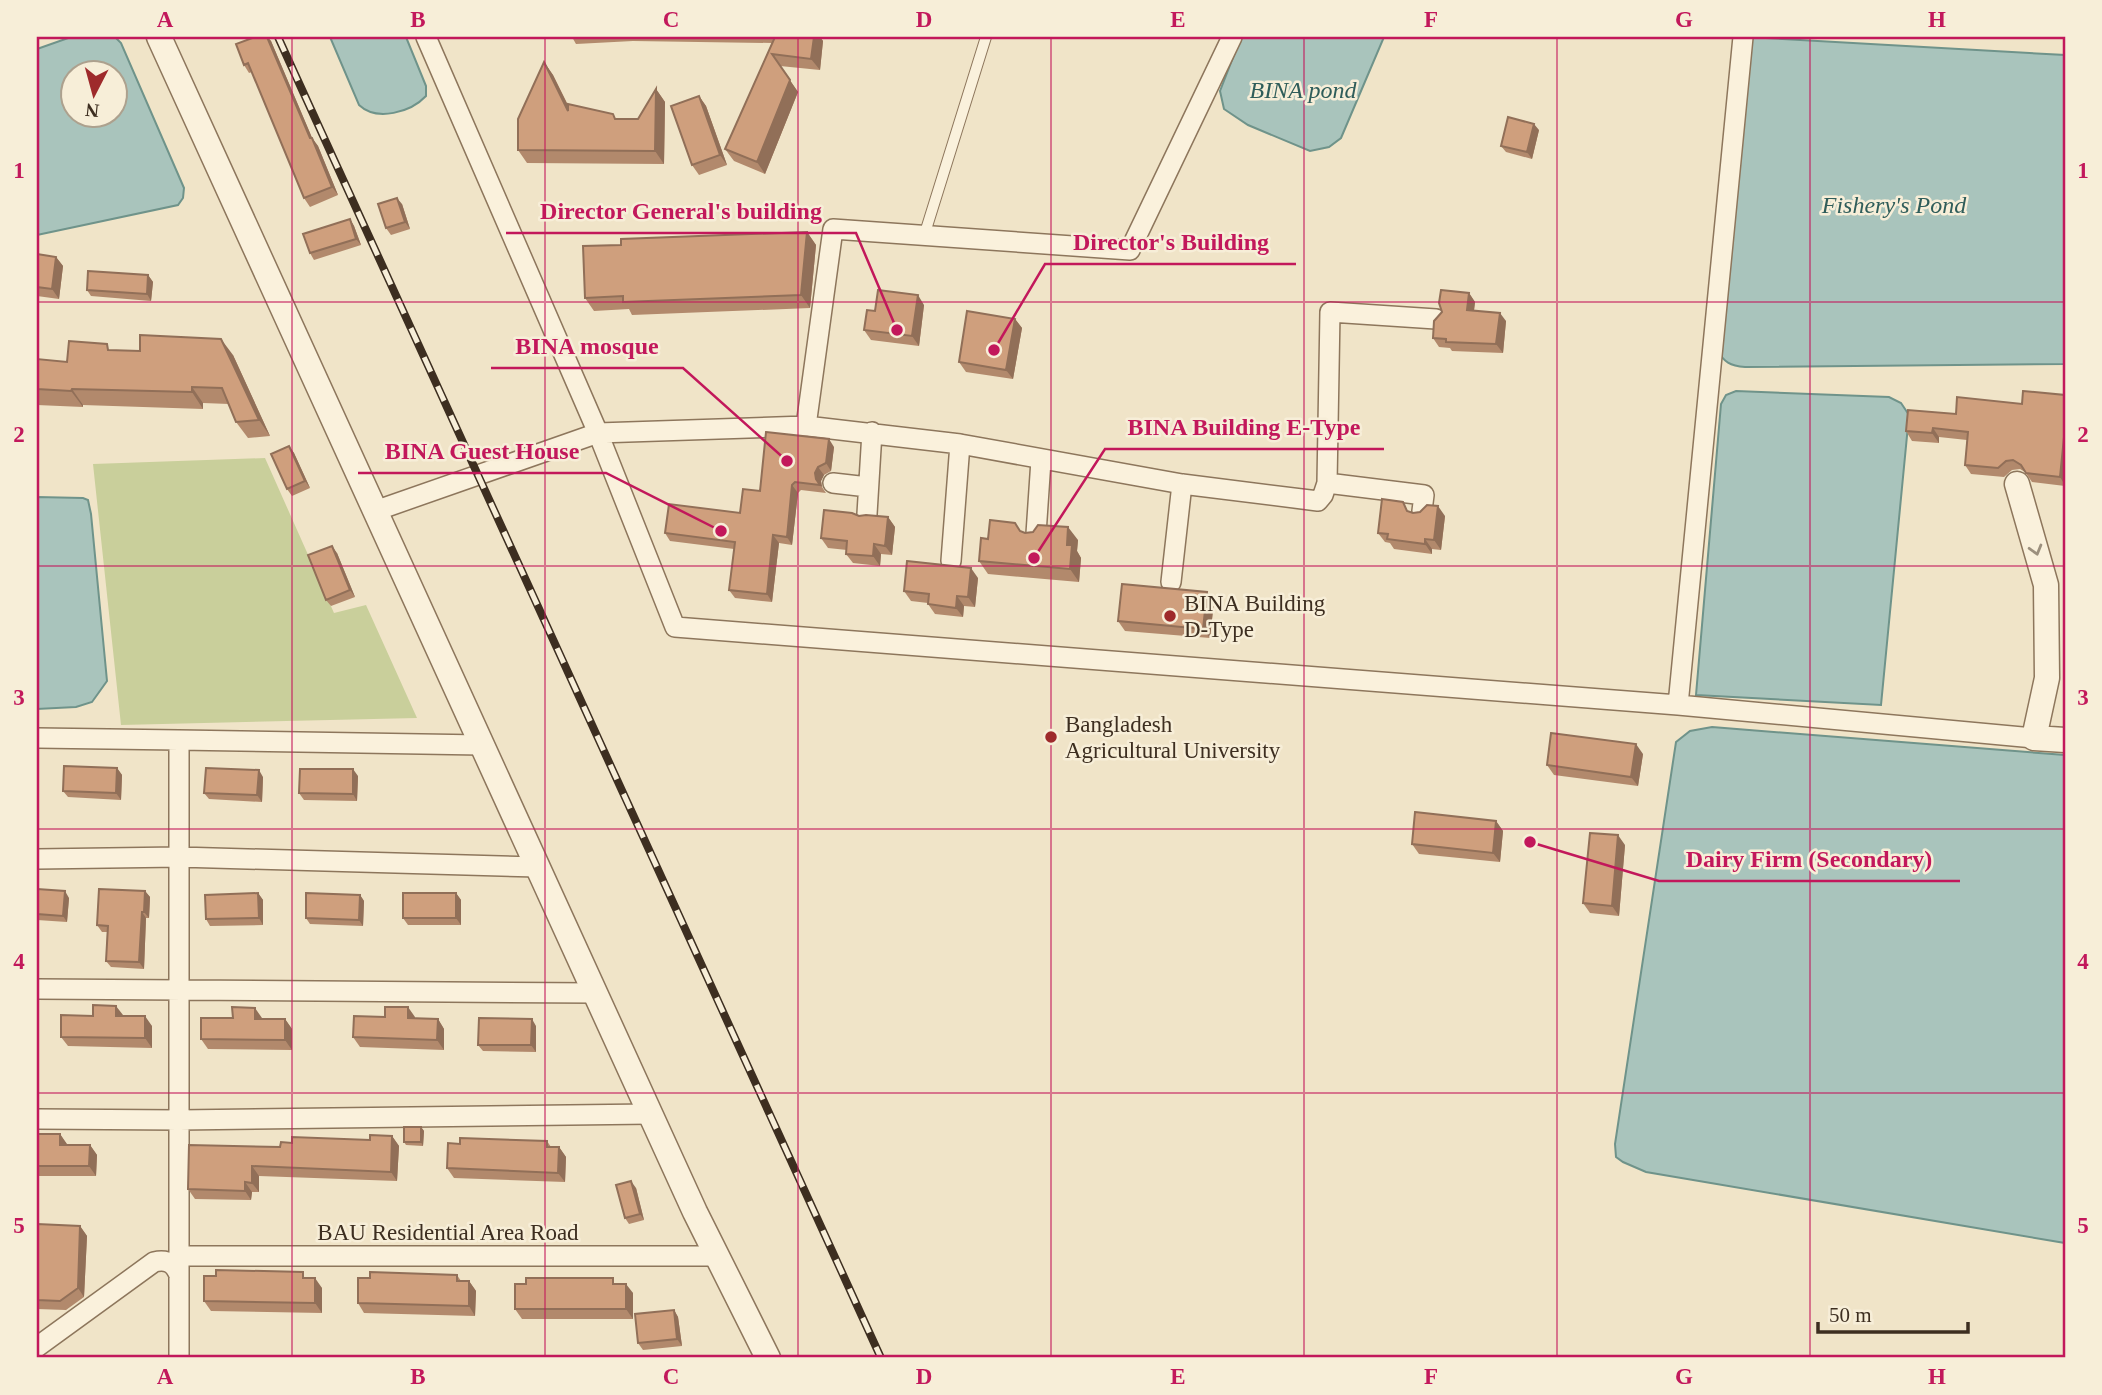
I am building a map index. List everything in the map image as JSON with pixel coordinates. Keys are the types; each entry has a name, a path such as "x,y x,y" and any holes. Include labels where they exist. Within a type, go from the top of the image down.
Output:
{"street":[{"path":"159,37 595,993 768,1358"},
{"path":"426,37 598,433 675,627 1678,705 2065,740"},
{"path":"806,426 833,229 1130,250 1232,37"},
{"path":"1678,705 1743,37"},
{"path":"375,511 598,433 806,426 960,444 1182,484 1318,501 1327,484 1330,312 1436,319"},
{"path":"867,514 872,432"},
{"path":"951,561 960,444"},
{"path":"1036,534 1041,460"},
{"path":"833,484 869,486"},
{"path":"1171,582 1182,484"},
{"path":"1327,484 1424,495 1422,511"},
{"path":"2017,484 2046,585 2047,678 2034,738"},
{"path":"37,738 482,745"},
{"path":"179,740 179,1358"},
{"path":"37,859 179,857 538,867"},
{"path":"37,989 595,993"},
{"path":"37,1119 179,1120 651,1114"},
{"name":"BAU Residential Area Road","path":"39,1340 154,1262 163,1260 179,1266 718,1256"}],"lane":[{"path":"924,236 986,37"}],"green space":[{"path":"265,458 334,613 366,605 417,718 121,725 93,464"}],"water":[{"path":"71,37 115,37 121,43 128,60 60,60 60,130 130,130 130,64 184,188 183,198 178,205 37,235 37,49"},
{"path":"330,37 406,37 426,86 426,96 412,107 394,113 366,110 359,105"},
{"name":"BINA pond","path":"1241,37 1384,37 1341,138 1329,147 1310,151 1248,125 1224,109 1220,91"},
{"name":"Fishery's Pond","path":"1747,37 2065,55 2065,364 1745,367 1728,363 1722,358 1717,350"},
{"path":"1736,391 1889,397 1901,403 1909,415 1881,705 1696,695 1721,404 1726,395"},
{"path":"37,497 83,498 88,500 91,514 107,681 92,702 76,707 37,709"},
{"path":"1712,727 2065,755 2065,1243 1646,1172 1616,1157 1615,1144 1676,742 1690,731"}],"building":[{"path":"255,37 267,37 332,187 304,198 248,63 244,65 236,44"},
{"path":"775,37 814,37 811,59 772,54 790,80 757,162 725,149"},
{"path":"544,62 568,111 568,104 613,114 615,119 638,119 656,89 655,151 518,150 518,119"},
{"path":"699,96 720,155 692,165 671,106"},
{"path":"1508,117 1534,124 1527,152 1501,146"},
{"path":"397,198 405,222 386,228 378,204"},
{"path":"350,219 356,239 310,253 303,234"},
{"path":"807,232 801,295 623,302 623,296 585,298 583,246 621,245 621,239"},
{"path":"37,254 56,257 52,289 37,287"},
{"path":"88,271 148,275 147,294 87,290"},
{"path":"878,290 918,295 912,336 864,330 867,310 875,311"},
{"path":"1441,290 1469,293 1467,310 1500,313 1496,344 1446,342 1446,339 1433,338 1434,321 1442,312 1439,303"},
{"path":"967,311 1015,319 1006,370 959,362"},
{"path":"140,335 221,339 259,420 236,422 222,388 192,387 192,392 37,389 37,359 67,362 69,341 107,344 108,350 140,351"},
{"path":"2023,391 2065,395 2060,477 2026,473 2021,465 2013,460 2006,461 1998,468 1965,465 1968,432 1933,428 1932,433 1906,431 1908,410 1956,414 1957,397 2022,404"},
{"path":"766,432 829,439 826,463 818,467 815,473 820,485 795,482 792,485 787,537 773,535 767,594 729,590 735,542 665,533 669,504 740,513 743,489 760,491"},
{"path":"289,446 305,481 287,489 271,454"},
{"path":"1382,499 1403,502 1407,511 1413,513 1420,512 1427,505 1438,506 1434,540 1425,539 1425,544 1387,539 1388,534 1378,533"},
{"path":"824,510 859,516 888,517 885,546 874,544 873,556 846,554 847,541 821,538"},
{"path":"990,520 1015,523 1020,531 1025,533 1033,532 1038,525 1068,527 1067,545 1072,545 1070,569 979,561 981,538 988,539"},
{"path":"332,546 350,590 326,600 308,555"},
{"path":"907,561 971,568 968,597 957,596 956,608 928,604 929,594 904,591"},
{"name":"BINA Building D-Type","path":"1122,584 1207,592 1203,629 1118,621"},
{"path":"1551,733 1636,744 1631,777 1547,765"},
{"path":"64,766 117,768 116,793 63,791"},
{"path":"206,768 259,770 257,795 204,793"},
{"path":"300,769 353,769 353,794 299,793"},
{"path":"1415,812 1496,821 1493,853 1412,844"},
{"path":"1590,833 1618,835 1612,906 1583,903"},
{"path":"37,889 65,891 63,916 37,914"},
{"path":"99,889 145,891 139,962 106,961 108,926 97,925"},
{"path":"258,893 259,918 206,919 205,895"},
{"path":"306,893 360,895 359,920 306,918"},
{"path":"403,893 456,893 456,918 403,918"},
{"path":"93,1005 116,1006 116,1016 145,1016 145,1038 61,1037 61,1015 93,1016"},
{"path":"232,1007 255,1008 255,1019 285,1019 285,1040 201,1039 201,1018 233,1018"},
{"path":"385,1007 408,1007 408,1018 438,1019 437,1040 353,1037 354,1016 385,1017"},
{"path":"479,1018 532,1019 531,1045 478,1045"},
{"path":"404,1127 421,1127 421,1142 404,1142"},
{"path":"37,1134 60,1134 60,1145 90,1145 89,1166 37,1166"},
{"path":"370,1135 392,1136 391,1172 252,1166 252,1183 245,1182 245,1191 188,1189 189,1145 280,1147 281,1142 292,1143 292,1137 370,1140"},
{"path":"460,1138 547,1141 547,1147 559,1147 558,1173 447,1168 448,1143 460,1144"},
{"path":"631,1181 640,1214 625,1218 616,1185"},
{"path":"37,1224 80,1226 78,1288 60,1301 37,1300"},
{"path":"216,1270 303,1272 303,1278 315,1278 315,1303 204,1301 204,1276 216,1276"},
{"path":"370,1272 457,1275 457,1281 469,1281 469,1306 358,1303 358,1278 370,1278"},
{"path":"526,1278 613,1278 613,1284 626,1284 626,1309 515,1309 515,1284 526,1284"},
{"path":"674,1310 677,1339 638,1343 635,1314"},
{"path":"56,1356 143,1358 56,1358"}],"railway":[{"path":"278,37 881,1358"}],"place":[{"name":"Director General's building","path":"897,330"},
{"name":"Director's Building","path":"994,350"},
{"name":"BINA mosque","path":"787,461"},
{"name":"BINA Guest House","path":"721,531"},
{"name":"BINA Building E-Type","path":"1034,558"},
{"name":"BINA Building D-Type","path":"1170,616"},
{"name":"Bangladesh Agricultural University","path":"1051,737"},
{"name":"Dairy Firm (Secondary)","path":"1530,842"}]}
